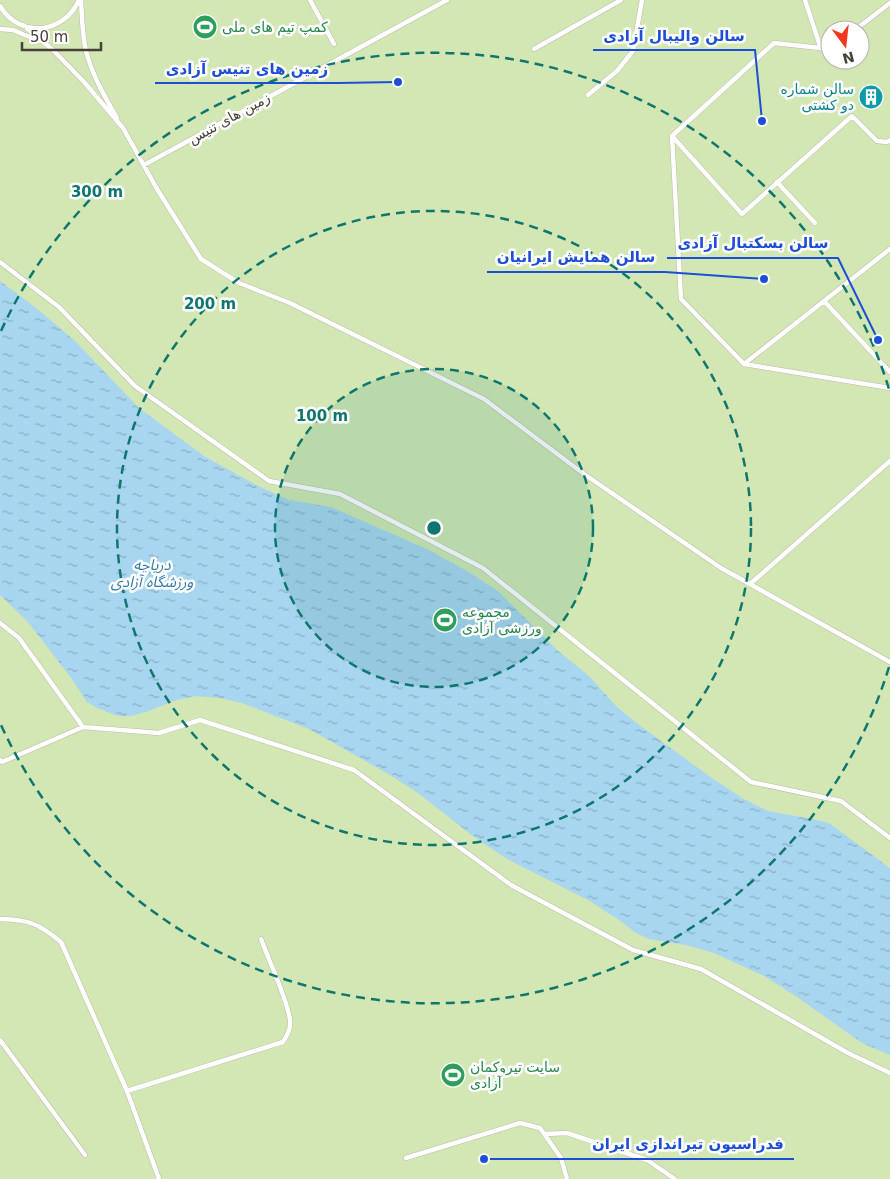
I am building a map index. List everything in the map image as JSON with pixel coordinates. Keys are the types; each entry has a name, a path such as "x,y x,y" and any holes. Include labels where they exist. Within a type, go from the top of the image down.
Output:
{"lane":[{"path":"22,25 37,28 52,26 65,20 80,0"},
{"path":"80,0 86,51 98,85 201,259 239,283 290,303 484,399 584,474 721,568 890,662"},
{"path":"310,0 334,44"},
{"name":"زمین های تنیس","path":"144,165 446,0"},
{"path":"534,49 621,0"},
{"path":"588,95 617,71 633,51 642,0"},
{"path":"806,0 820,46"},
{"path":"868,20 890,3"},
{"path":"0,6 10,18 22,25 54,51 85,83 123,128"},
{"path":"0,29 13,30 45,44"},
{"path":"672,136 774,43 820,49"},
{"path":"672,136 742,214 852,116 877,141 887,142 890,140"},
{"path":"672,136 681,299 744,364 890,388"},
{"path":"778,182 815,223"},
{"path":"744,364 890,249"},
{"path":"0,262 58,307 135,386 269,481 340,494 483,568 751,782 841,801 890,838"},
{"path":"824,302 890,372"},
{"path":"750,584 890,461"},
{"path":"0,623 19,638 83,727"},
{"path":"0,760 2,762 83,727 159,733 200,720 354,770 511,885 634,950 701,969 848,1053 890,1073"},
{"path":"0,919 24,920 44,928 61,942 127,1091 158,1179"},
{"path":"127,1091 283,1042 289,1032 290,1020 284,998 261,939"},
{"path":"0,1040 84,1155"},
{"path":"406,1158 520,1123 540,1128 561,1158 567,1179"},
{"path":"544,1134 567,1133 647,1160 675,1179"}],"green space":[{"name":"مجموعه ورزشی آزادی","path":"0,0 890,0 890,1179 0,1179"}],"water":[{"name":"دریاچه ورزشگاه آزادی","path":"0,281 35,307 75,341 139,408 204,456 256,485 289,500 331,507 429,550 467,571 498,591 557,650 589,676 617,707 709,776 742,798 768,811 829,823 890,868 890,1055 862,1043 766,977 714,953 686,945 649,939 636,933 588,900 507,859 473,836 418,793 309,729 242,703 220,698 195,696 173,701 131,716 118,716 87,702 72,679 28,622 0,595"}],"place":[{"name":"کمپ تیم های ملی","path":"205,27"},
{"name":"زمین های تنیس آزادی","path":"398,82"},
{"name":"سالن شماره دو کشتی","path":"871,97"},
{"name":"سالن والیبال آزادی","path":"762,121"},
{"name":"سالن همایش ایرانیان","path":"764,279"},
{"name":"سالن بسکتبال آزادی","path":"878,340"},
{"name":"مجموعه ورزشی آزادی","path":"445,620"},
{"name":"سایت تیروکمان آزادی","path":"453,1075"},
{"name":"فدراسیون تیراندازی ایران","path":"484,1159"}]}
